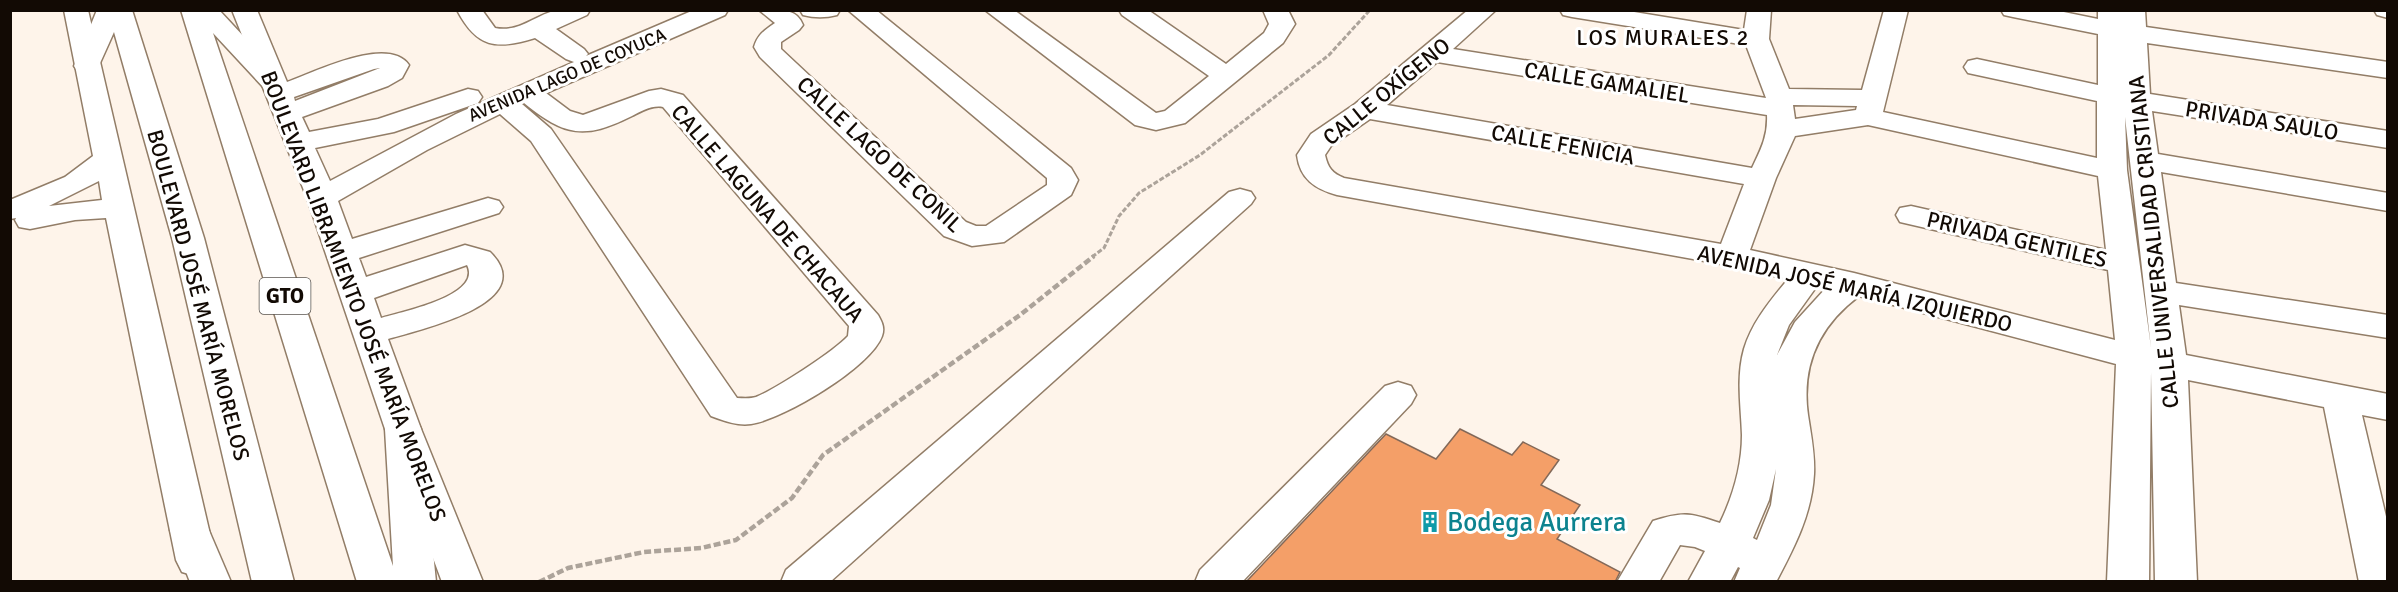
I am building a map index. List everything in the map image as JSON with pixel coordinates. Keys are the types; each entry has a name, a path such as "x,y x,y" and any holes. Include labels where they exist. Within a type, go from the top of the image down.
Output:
{"street":[{"path":"76,10 200,582"},
{"path":"87,66 110,10"},
{"name":"BOULEVARD JOSÉ MARÍA MORELOS","path":"120,10 188,238 273,582"},
{"name":"GTO","path":"193,10 378,582"},
{"path":"205,10 284,108"},
{"name":"BOULEVARD LIBRAMIENTO JOSÉ MARÍA MORELOS","path":"244,10 322,198 402,429 463,582"},
{"path":"469,10 480,28 487,34 506,37 570,14 586,49"},
{"name":"AVENIDA LAGO DE COYUCA","path":"322,198 395,154 441,118 586,49 678,10"},
{"name":"AVENIDA LAGO DE COYUCA","path":"284,108 374,128 441,118 516,98 716,10"},
{"name":"CALLE LAGO DE CONIL","path":"771,10 789,21 790,25 770,39 767,47 769,52 956,229 972,236 993,235 1060,189 1063,180 1061,174 860,10"},
{"path":"812,10 828,10"},
{"path":"997,10 1145,119 1156,122 1175,117 1280,31 1281,18 1275,10"},
{"path":"1131,10 1226,76"},
{"name":"CALLE OXÍGENO","path":"1320,180 1312,167 1311,154 1321,140 1365,110 1484,10"},
{"path":"1572,10 1756,39"},
{"path":"1732,256 1761,178 1779,143 1781,112 1756,39 1759,10"},
{"path":"1896,10 1871,107 2112,170"},
{"path":"2013,10 2122,21 2388,70"},
{"name":"CALLE UNIVERSALIDAD CRISTIANA","path":"2122,21 2124,98 2112,170 2134,357 2128,582"},
{"path":"527,31 586,49"},
{"name":"CALLE GAMALIEL","path":"1434,54 1781,112 1871,107"},
{"name":"PRIVADA SAULO","path":"1977,67 2124,98 2388,140"},
{"path":"516,98 570,122"},
{"name":"CALLE LAGUNA DE CHACAUA","path":"516,98 724,407 734,411 750,411 771,405 856,349 863,342 867,329 866,322 673,101 663,98 650,99 598,121 570,122"},
{"name":"CALLE UNIVERSALIDAD CRISTIANA","path":"2124,98 2144,160 2170,364 2176,582"},
{"name":"CALLE FENICIA","path":"1365,110 1761,178"},
{"path":"541,135 570,122"},
{"path":"10,210 71,186 93,174 109,158"},
{"path":"2144,160 2388,202"},
{"name":"AVENIDA JOSÉ MARÍA IZQUIERDO","path":"1320,180 1337,186 1732,256 1854,284 2134,357 2388,407"},
{"path":"801,582 1240,198"},
{"path":"340,253 488,207"},
{"path":"10,225 71,210 96,208 121,210"},
{"name":"PRIVADA GENTILES","path":"1911,215 2124,264"},
{"path":"354,293 465,255 477,256 483,263 485,273 483,286 475,295 443,310 368,333"},
{"path":"1708,582 1742,523 1754,485 1760,446 1759,359 1768,332 1810,273"},
{"path":"1637,582 1667,532 1684,527 1730,547 1760,572 1790,513 1795,474 1788,394 1790,363 1802,336 1819,312 1834,297 1854,284"},
{"path":"2161,291 2388,327"},
{"path":"1215,582 1398,395"},
{"path":"2340,399 2380,582"},
{"path":"402,429 415,582"},
{"path":"190,530 211,582"}],"path":[{"path":"539,582 568,568 644,552 701,548 736,540 792,498 823,455 1020,315 1104,248 1119,216 1139,193 1200,155 1329,55 1370,10"}],"building":[{"name":"Bodega Aurrera","path":"1460,429 1512,455 1523,442 1559,460 1541,485 1580,505 1557,539 1620,572 1615,582 1246,582 1386,434 1436,459"}],"place":[{"name":"Bodega Aurrera","path":"1430,522"}],"district":[{"name":"LOS MURALES 2","path":"1663,37"}]}
